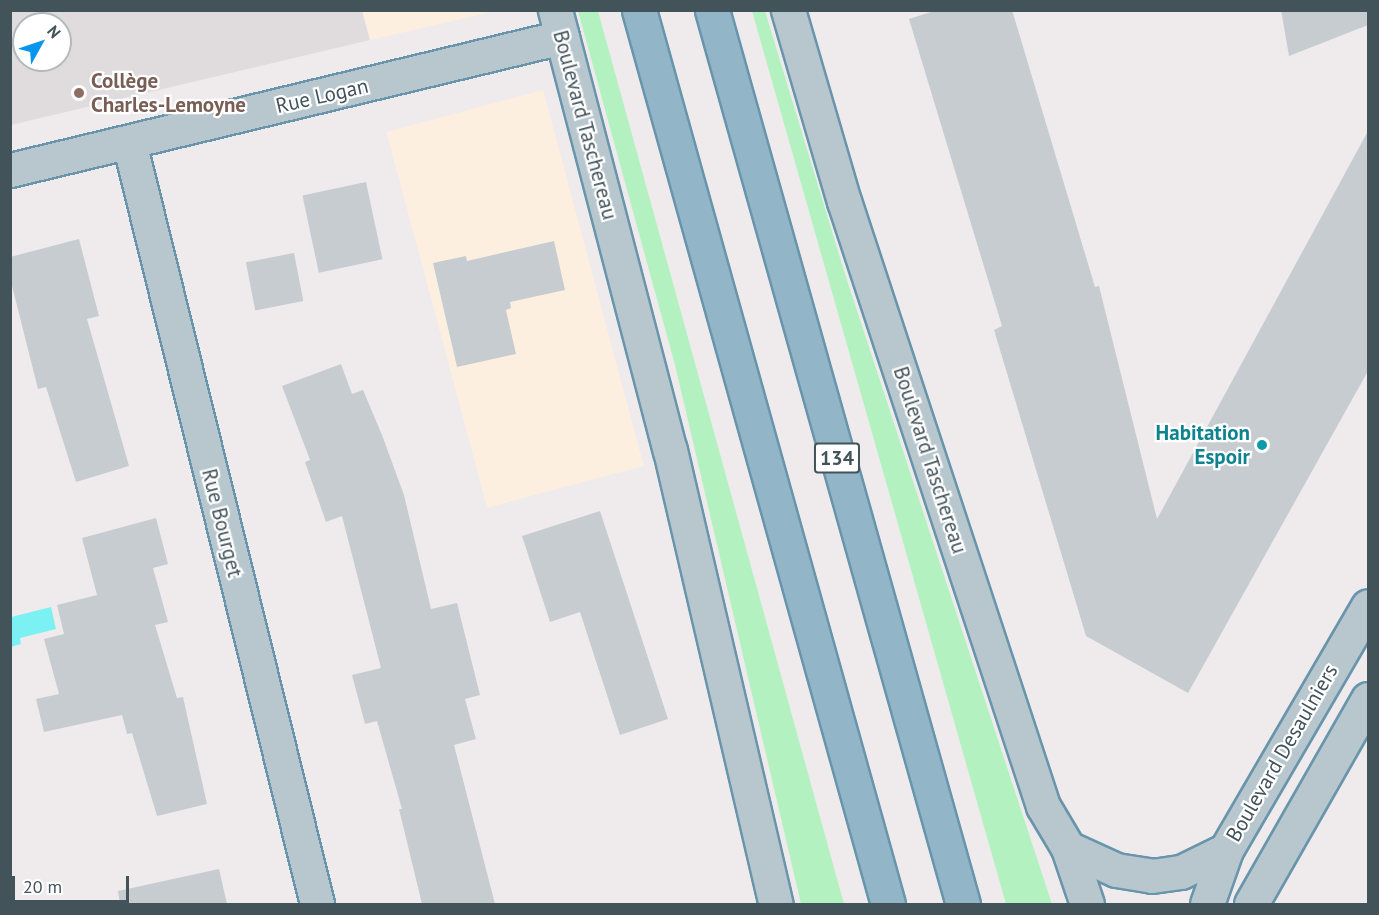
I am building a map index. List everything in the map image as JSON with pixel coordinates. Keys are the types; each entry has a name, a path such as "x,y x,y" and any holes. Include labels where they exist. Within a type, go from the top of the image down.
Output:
{"highway":[{"path":"639,10 888,904"},
{"name":"134","path":"712,10 963,904"}],"street":[{"name":"Boulevard Taschereau","path":"788,10 844,201 1043,806 1068,848 1087,904"},
{"name":"Boulevard Taschereau","path":"559,24 670,450 776,904"},
{"name":"Rue Logan","path":"10,170 129,142 559,24"},
{"name":"Rue Bourget","path":"129,142 317,904"},
{"name":"Boulevard Desaulniers","path":"1207,904 1226,850 1368,606"},
{"path":"1251,904 1368,699"},
{"path":"1068,848 1116,870 1152,876 1181,872 1226,850"}],"shaded area":[{"path":"362,10 495,11 370,40"},
{"name":"Collège Charles-Lemoyne","path":"10,11 362,11 370,40 11,125"},
{"path":"543,90 644,466 487,508 387,132"}],"green space":[{"path":"578,11 598,11 844,904 801,904 675,365"},
{"path":"752,11 765,11 845,274 1052,904 1006,904"}],"water":[{"path":"51,607 56,629 20,638 21,644 11,647 11,617"}],"building":[{"name":"Habitation Espoir","path":"937,10 1012,10 1095,287 1099,286 1157,519 1368,131 1368,371 1188,693 1086,636 994,330 1002,326 909,19"},
{"path":"1281,10 1368,10 1368,25 1289,56"},
{"path":"366,182 382,259 319,273 302,196"},
{"path":"79,239 99,316 87,319 129,466 76,482 46,387 38,389 10,278 10,257"},
{"path":"554,241 565,290 510,302 511,308 506,310 516,354 457,367 433,263 466,256 467,261"},
{"path":"294,253 303,301 255,310 246,262"},
{"path":"341,364 352,394 363,390 382,435 404,495 431,609 457,603 480,695 465,699 476,739 454,745 495,904 422,904 399,809 402,809 377,721 365,724 352,675 381,668 342,516 326,522 305,462 310,460 282,386"},
{"path":"600,511 668,719 620,735 580,612 550,622 522,536"},
{"path":"156,518 168,564 153,568 168,622 155,625 177,698 183,697 207,804 157,816 132,733 127,734 122,715 44,732 36,699 59,694 44,639 64,634 57,605 97,595 82,538"},
{"path":"219,869 227,904 120,904 118,891"}],"place":[{"name":"Collège Charles-Lemoyne","path":"79,93"},
{"name":"Habitation Espoir","path":"1262,445"}]}
